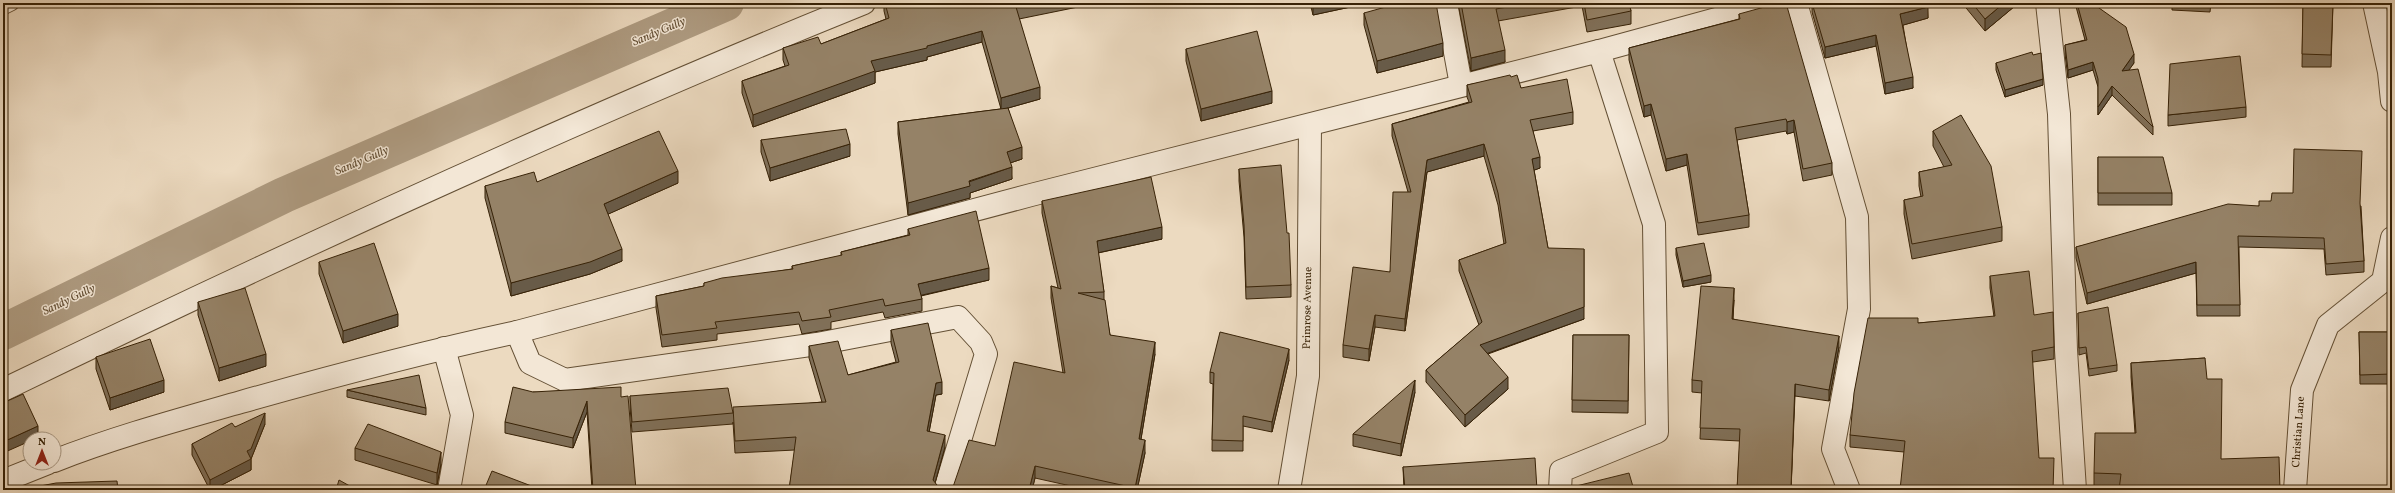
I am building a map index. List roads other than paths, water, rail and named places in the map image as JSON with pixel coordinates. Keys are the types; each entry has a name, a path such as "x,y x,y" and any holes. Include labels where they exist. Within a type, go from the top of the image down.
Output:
{"street":[{"path":"3,390 255,268 740,53 864,3"},
{"path":"1446,3 1461,85"},
{"path":"62,458 109,439 290,388 444,348 517,332 1008,201 1599,51 1775,3"},
{"path":"1796,3 1857,217 1859,309 1833,449 1849,490"},
{"path":"2047,3 2059,114 2066,350 2075,490"},
{"path":"2374,3 2389,72 2392,101"},
{"path":"1560,490 1561,471 1658,432 1654,224 1599,51"},
{"name":"Primrose Avenue","path":"1289,490 1308,376 1310,125"},
{"name":"Christian Lane","path":"2295,490 2302,390 2328,325 2383,281 2392,238"},
{"path":"517,332 530,363 565,380 817,344 958,317 981,342 986,354 945,490"},
{"path":"444,348 462,415 449,490"},
{"path":"3,481 28,471"}],"lane":[{"path":"3,8 11,3"}],"waterway":[{"name":"Sandy Gully","path":"3,332 284,195 726,3"}]}
